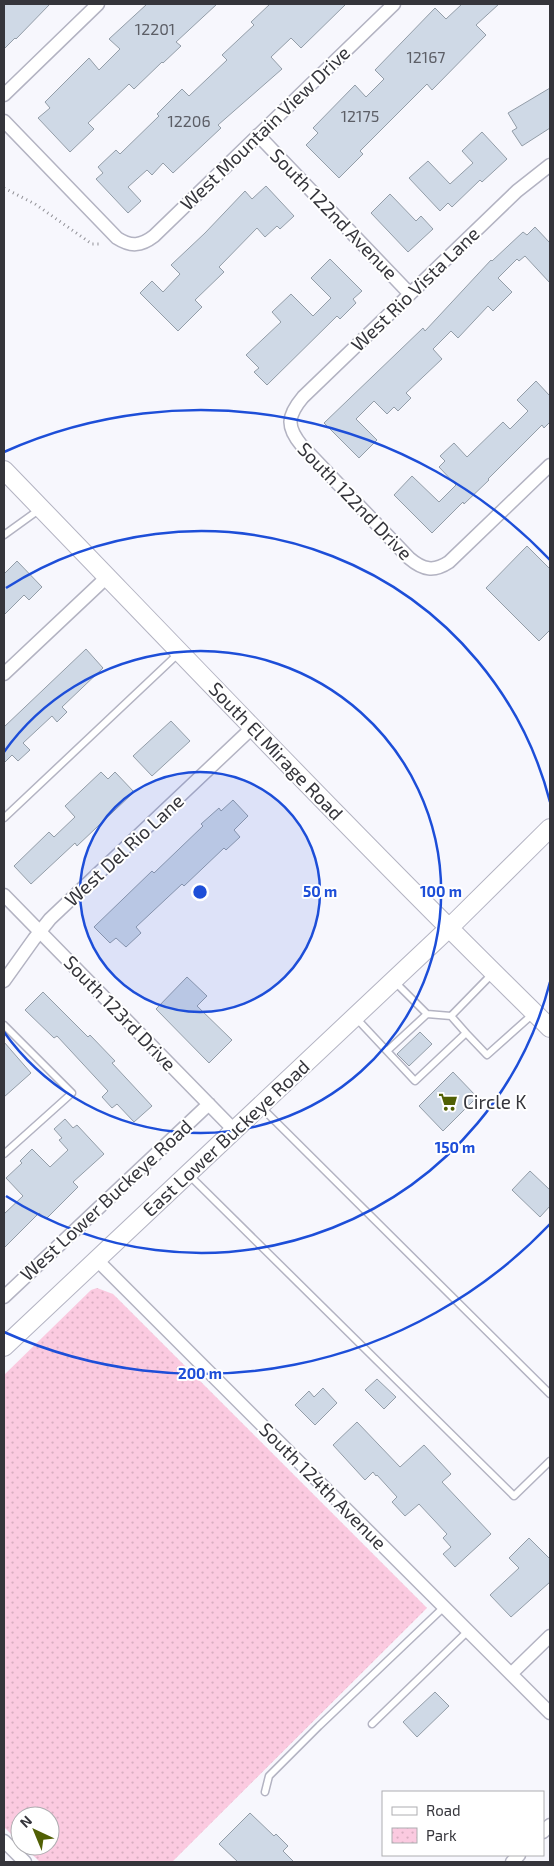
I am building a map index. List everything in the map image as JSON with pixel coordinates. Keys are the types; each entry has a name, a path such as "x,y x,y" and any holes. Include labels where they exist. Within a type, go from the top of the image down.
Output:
{"main road":[{"name":"South El Mirage Road","path":"4,470 448,929 550,1028"},
{"path":"448,929 550,828"},
{"name":"East Lower Buckeye Road","path":"4,1347 448,929"}],"street":[{"path":"4,95 98,4"},
{"name":"West Mountain View Drive","path":"4,121 110,231 126,243 133,245 148,241 394,4"},
{"name":"South 122nd Avenue","path":"258,135 410,294"},
{"name":"West Rio Vista Lane","path":"290,421 292,413 303,397 517,191 550,165"},
{"name":"South 122nd Drive","path":"290,421 291,430 302,446 409,558 424,568 432,570 441,567 457,556 550,465"},
{"path":"4,674 107,577"},
{"name":"West Del Rio Lane","path":"4,981 39,931 50,919 253,727"},
{"name":"South 123rd Drive","path":"4,895 235,1131"},
{"name":"West Lower Buckeye Road","path":"4,1297 209,1104"},
{"name":"South 124th Avenue","path":"97,1260 550,1713"},
{"path":"511,1674 550,1636"},
{"path":"4,1841 25,1862"}],"lane":[{"path":"4,535 40,508"},
{"path":"4,818 180,652"},
{"path":"451,1016 493,973"},
{"path":"394,981 427,1014 451,1016 487,1055 534,1013"},
{"path":"387,1051 427,1014"},
{"path":"355,1017 415,1081 466,1033"},
{"path":"4,1025 72,1093 4,1154"},
{"path":"260,1106 550,1394"},
{"path":"188,1174 514,1496 550,1461"},
{"path":"266,1792 269,1776 444,1607"},
{"path":"372,1724 468,1631"}],"path":[{"path":"4,188 35,204 92,244 100,244"}],"green space":[{"path":"97,1288 113,1294 427,1608 172,1862 40,1862 34,1856 60,1856 60,1806 10,1806 10,1833 4,1827 4,1375 91,1290"}],"building":[{"path":"4,4 50,4 4,49"},
{"path":"147,4 217,4 176,42 181,46 163,63 134,89 129,84 88,123 94,129 70,152 38,118 50,108 45,102 89,58 99,70 120,49 109,39"},
{"path":"270,4 346,4 301,48 291,38 271,57 282,69 218,125 221,128 173,173 163,163 152,175 147,170 128,187 141,201 128,213 96,179 103,173 98,167 116,150 120,154 159,116 157,114 182,89 189,96 227,60 222,55 254,25 251,22"},
{"path":"462,4 499,4 476,25 486,35 432,90 427,84 360,151 363,154 339,178 306,145 318,133 313,128 355,85 366,97 384,79 375,70 435,8 446,19"},
{"path":"550,88 550,128 522,146 512,131 517,128 508,113"},
{"path":"482,132 507,159 482,182 480,180 452,207 448,203 440,211 409,178 428,161 450,184 473,163 462,151"},
{"path":"266,186 294,216 280,229 277,226 265,237 257,228 219,267 224,272 195,300 202,307 178,331 140,293 152,281 163,292 180,274 171,265 245,191 252,199"},
{"path":"390,194 416,221 421,216 433,229 408,252 371,213"},
{"path":"535,227 550,243 550,283 525,256 519,261 517,259 498,278 512,292 493,311 488,306 458,338 451,331 433,349 442,359 406,393 411,398 398,411 394,407 387,414 374,401 356,419 377,440 359,458 324,423 423,328 425,331 491,260 523,232 527,235"},
{"path":"330,259 362,291 353,299 356,303 340,319 337,316 267,385 254,372 259,368 246,355 281,322 272,312 291,294 313,316 331,298 311,278"},
{"path":"536,381 550,396 550,422 544,428 542,425 489,480 464,504 463,502 432,533 394,495 412,476 439,502 456,485 439,467 445,461 440,456 454,443 467,457 503,422 510,429 528,411 517,400"},
{"path":"527,546 550,569 550,630 539,641 486,588"},
{"path":"17,561 42,587 29,600 24,595 4,615 4,574"},
{"path":"86,649 103,668 62,707 67,712 57,722 52,716 23,743 30,750 18,761 12,755 4,763 4,727"},
{"path":"171,721 190,741 152,776 133,756"},
{"path":"101,772 108,779 115,772 134,792 77,846 75,843 31,884 14,866 49,832 54,837 75,817 65,806"},
{"path":"233,800 248,816 234,830 240,837 226,850 224,848 184,886 182,884 136,927 141,933 126,947 116,938 110,943 94,927 152,871 154,873 203,826 201,824 219,808 221,811"},
{"path":"187,977 207,996 197,1006 232,1040 209,1063 156,1009"},
{"path":"43,992 115,1061 112,1063 152,1106 134,1122 117,1104 112,1108 102,1097 108,1091 57,1036 54,1038 25,1010"},
{"name":"Circle K","path":"420,1032 432,1044 409,1066 397,1054"},
{"path":"4,1042 31,1073 4,1097"},
{"name":"Circle K","path":"453,1072 477,1097 443,1131 419,1106"},
{"path":"65,1119 73,1128 77,1125 104,1154 73,1182 78,1187 46,1219 39,1213 4,1248 4,1214 23,1196 6,1178 22,1163 20,1161 32,1149 50,1167 68,1150 59,1140 62,1138 54,1129"},
{"path":"530,1171 550,1190 550,1206 540,1217 512,1190"},
{"path":"377,1379 396,1397 384,1409 365,1390"},
{"path":"323,1388 337,1403 315,1425 295,1405 309,1391 314,1397"},
{"path":"357,1422 400,1467 424,1445 451,1474 442,1482 491,1534 455,1567 443,1554 451,1547 443,1538 447,1534 419,1504 405,1516 392,1502 397,1497 377,1475 373,1472 365,1480 333,1445"},
{"path":"529,1538 550,1559 550,1582 511,1617 490,1595 519,1568 509,1558"},
{"path":"435,1692 449,1706 417,1737 403,1722"},
{"path":"250,1813 274,1836 276,1834 288,1846 283,1851 294,1862 238,1862 219,1844"}],"place":[{"name":"Circle K","path":"448,1102"}]}
